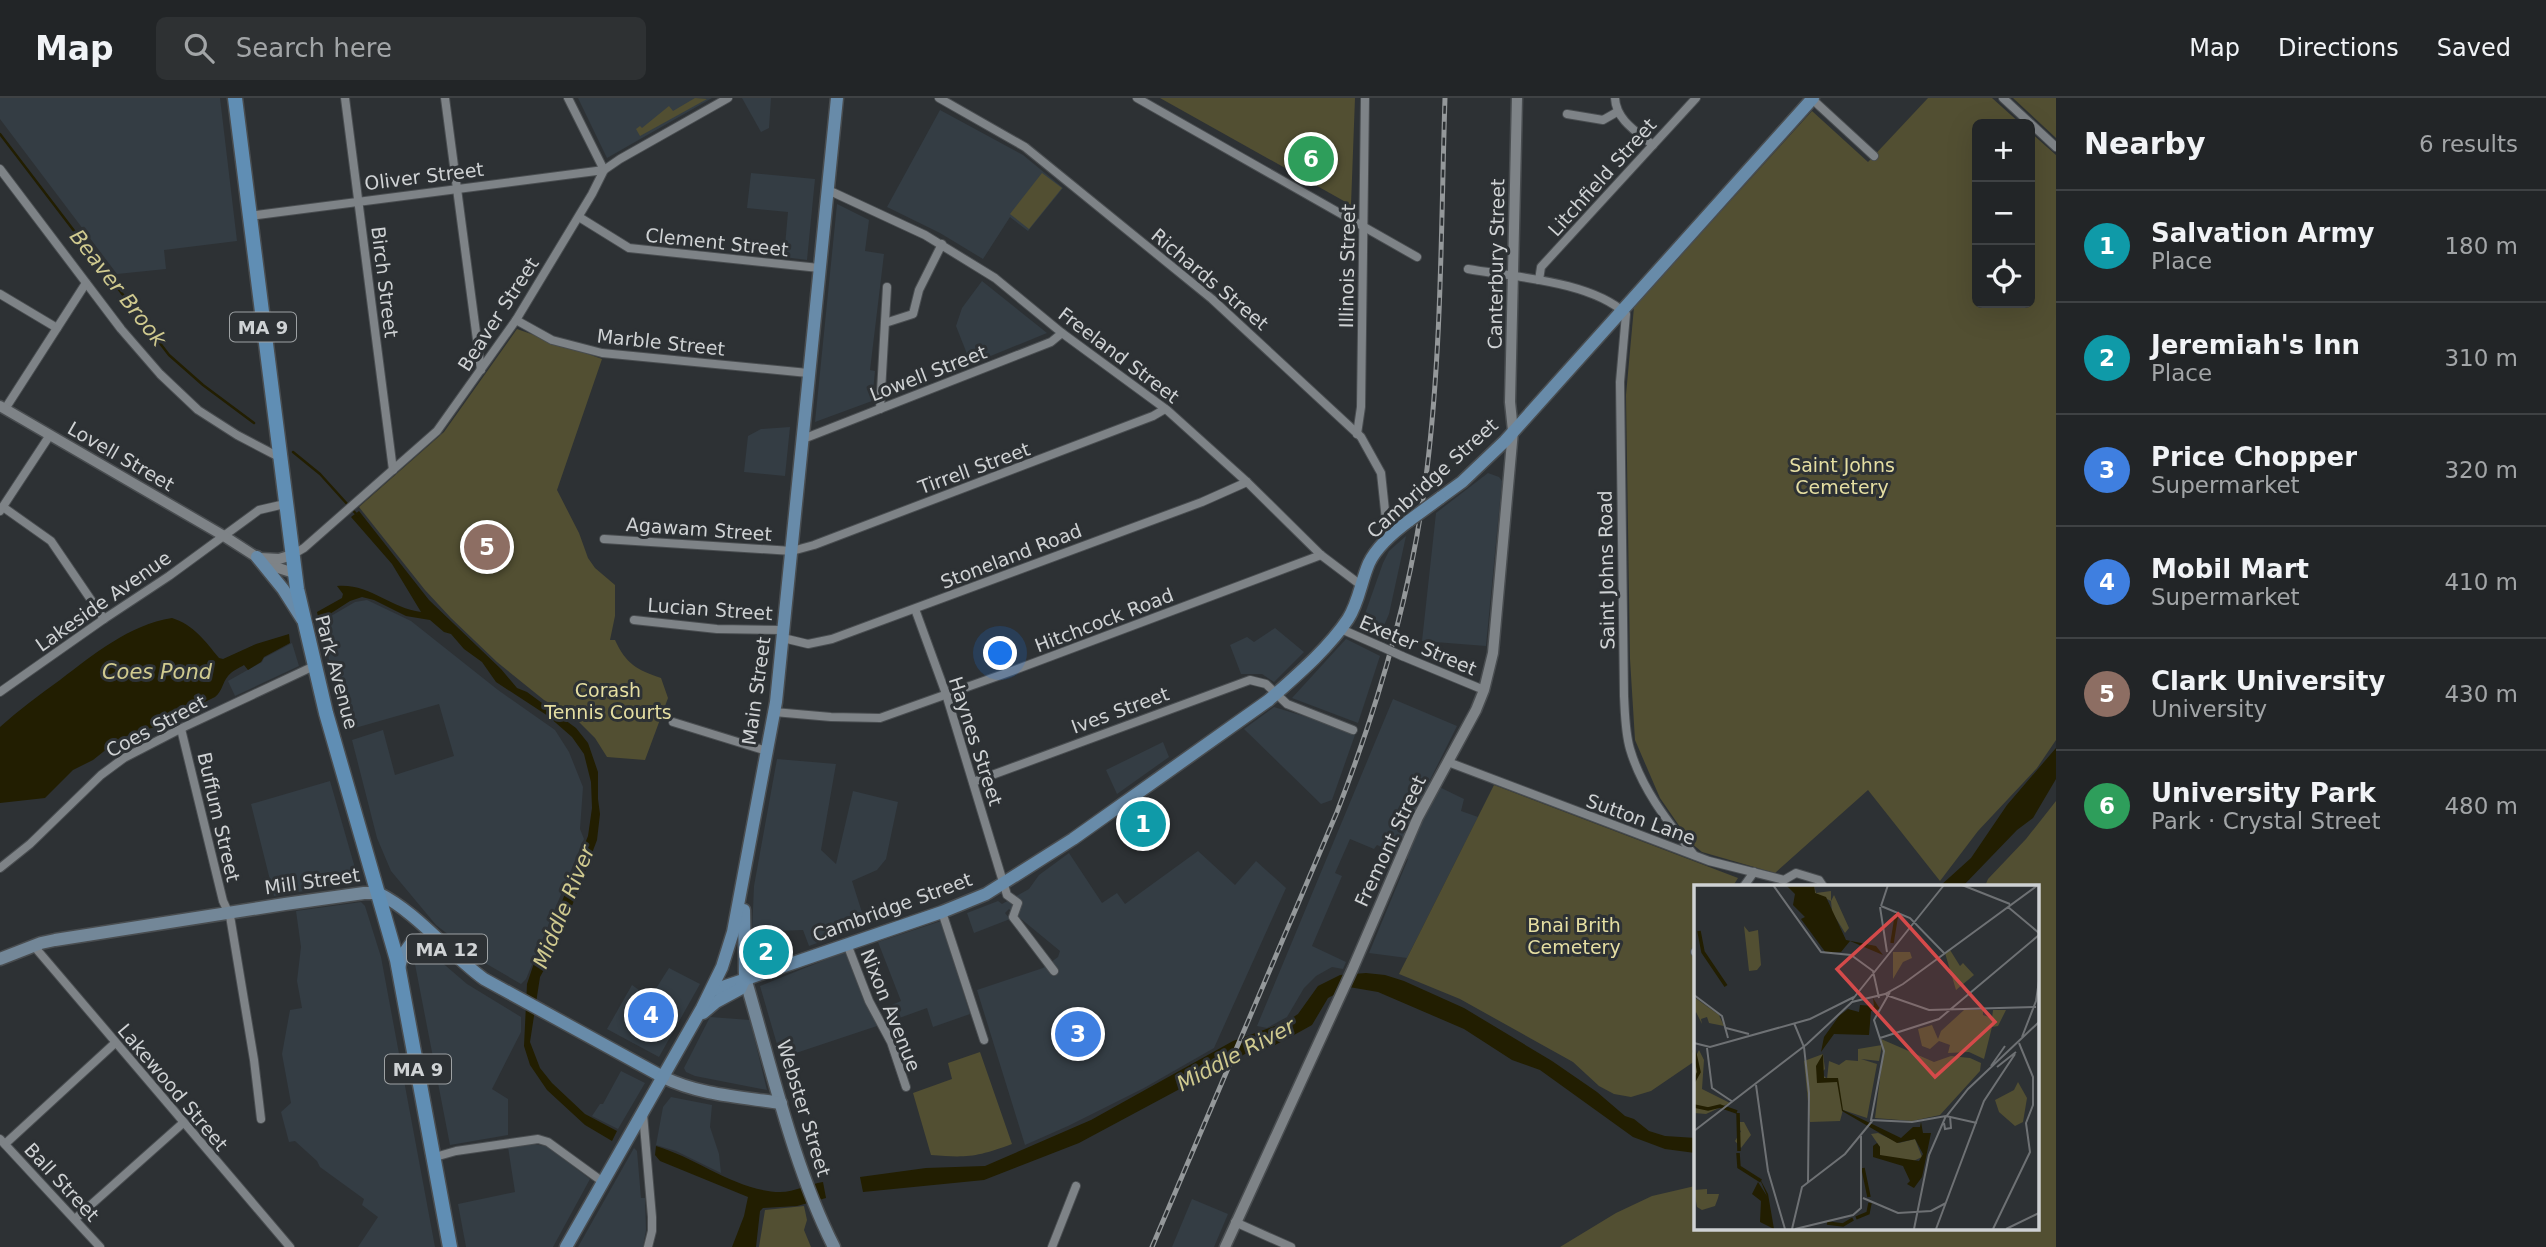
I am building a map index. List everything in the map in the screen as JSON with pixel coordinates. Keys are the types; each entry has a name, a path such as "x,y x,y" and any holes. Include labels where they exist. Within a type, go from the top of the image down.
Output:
{"highway":[{"name":"Park Avenue","path":"235,98 294,573 314,666 399,969 450,1247"}],"main road":[{"name":"Main Street","path":"566,1247 695,1021 728,949 743,884 774,712 837,98"},
{"name":"Cambridge Street","path":"711,991 972,901 1004,884 1073,839 1277,693 1341,629 1354,610 1370,563 1388,539 1490,455 1812,99"},
{"path":"257,557 303,620"},
{"name":"Webster Street","path":"743,884 745,978 781,1103 814,1202 834,1247"},
{"name":"Mill Street","path":"0,959 33,946 66,938 228,912 378,893 398,903 476,973 520,1001 663,1077"},
{"path":"399,969 402,956 412,942 422,940 448,950"},
{"name":"Webster Street","path":"728,949 745,978"},
{"name":"Cambridge Street","path":"695,1021 716,1002 740,989 745,978"},
{"name":"MA 12","path":"663,1077 704,1092 781,1103"}],"street":[{"name":"Birch Street","path":"345,98 393,470"},
{"path":"445,98 481,370"},
{"path":"568,98 604,170"},
{"name":"Beaver Street","path":"292,555 437,431 516,320 579,217 604,170 728,98"},
{"name":"Richards Street","path":"939,98 1025,147 1212,299 1357,434 1370,452 1382,477 1388,539"},
{"path":"1137,98 1417,257"},
{"name":"Illinois Street","path":"1357,434 1361,407 1365,98"},
{"name":"Canterbury Street","path":"1513,430 1510,402 1517,98"},
{"path":"1615,98 1617,112 1653,145"},
{"name":"Litchfield Street","path":"1539,280 1541,267 1696,98"},
{"path":"2003,98 2056,146"},
{"path":"1812,99 1874,156"},
{"path":"1567,114 1603,120 1617,112"},
{"path":"0,169 144,357 186,400 214,421 279,457"},
{"name":"Oliver Street","path":"249,216 604,170"},
{"name":"Freeland Street","path":"828,190 942,244 995,278 1062,333 1165,409 1247,482 1321,555 1362,586"},
{"name":"Clement Street","path":"579,217 629,248 820,268"},
{"path":"885,323 913,314 919,290 942,244"},
{"path":"1468,269 1539,280 1595,295 1621,310"},
{"path":"3,407 86,283"},
{"path":"880,409 887,287"},
{"path":"0,294 57,328"},
{"name":"Saint Johns Road","path":"1621,310 1626,314 1620,382 1624,696 1627,733 1630,751 1637,767 1667,822 1694,855"},
{"name":"Marble Street","path":"516,320 552,340 602,353 808,373"},
{"name":"Lowell Street","path":"803,439 1051,342 1062,333"},
{"name":"Lovell Street","path":"3,407 225,536 276,569 294,573"},
{"name":"Tirrell Street","path":"792,551 1066,451 1165,409"},
{"name":"Fremont Street","path":"1224,1247 1353,968 1418,817 1484,690 1493,653 1513,430"},
{"path":"50,435 2,509 51,541 104,619"},
{"name":"Stoneland Road","path":"783,634 808,644 819,643 1202,502 1247,482"},
{"name":"Lakeside Avenue","path":"0,692 259,510 285,504"},
{"name":"Agawam Street","path":"604,539 792,551"},
{"path":"257,557 279,559 292,555"},
{"name":"Hitchcock Road","path":"774,712 880,718 1321,555"},
{"name":"Haynes Street","path":"915,609 946,694 1007,895 1017,903 1013,917 1054,971"},
{"name":"Lucian Street","path":"634,620 783,634"},
{"name":"Exeter Street","path":"1341,629 1484,690"},
{"name":"Coes Street","path":"0,868 30,844 101,775 124,758 314,666"},
{"name":"Ives Street","path":"973,782 1250,680 1258,681 1277,693 1287,704 1353,730"},
{"path":"673,722 767,751"},
{"name":"Buffum Street","path":"181,729 223,901 228,912 254,1060 261,1119"},
{"name":"Sutton Lane","path":"1448,762 1694,855 1784,880 1796,873 1819,880 1822,885"},
{"path":"1659,842 1665,833 1667,822"},
{"path":"1745,885 1754,872"},
{"path":"942,912 984,1040"},
{"name":"Nixon Avenue","path":"847,944 869,1001 891,1042 906,1087"},
{"name":"Lakewood Street","path":"33,946 290,1247"},
{"path":"2,1142 115,1043"},
{"path":"643,1112 652,1217 648,1247"},
{"path":"75,1219 183,1123"},
{"path":"435,1157 456,1151 538,1139 548,1142 603,1182"},
{"name":"Ball Street","path":"2,1142 100,1247"},
{"path":"1052,1247 1076,1186"},
{"path":"1235,1222 1291,1247"}],"shaded area":[{"path":"0,98 220,98 237,241 164,250 166,269 117,274 0,119"},
{"path":"578,98 712,98 607,158"},
{"path":"742,98 771,98 769,128 761,132"},
{"path":"940,110 1023,155 1063,188 1028,231 1010,217 983,259 940,233 887,207"},
{"path":"751,173 815,179 807,260 784,257 788,212 747,208"},
{"path":"837,204 869,220 865,251 884,254 870,370 875,371 872,401 815,422"},
{"path":"982,281 1047,333 971,364 956,326 962,308"},
{"path":"790,427 785,476 744,472 748,436 761,429"},
{"path":"1488,473 1502,481 1486,646 1422,641 1436,513"},
{"path":"1406,536 1389,614 1379,637 1356,628 1366,611 1389,551"},
{"path":"367,600 411,621 498,690 555,730 569,752 583,787 580,829 584,839 526,979 521,984 485,963 436,925 391,871 377,838 352,740 383,730 395,775 454,756 439,704 348,730 319,623 355,602"},
{"path":"1275,628 1304,652 1274,682 1262,674 1241,674 1230,645 1247,637 1254,642"},
{"path":"1346,639 1380,656 1358,723 1292,698"},
{"path":"292,643 299,666 235,696 228,681"},
{"path":"1393,699 1457,726 1429,782 1464,799 1461,811 1478,817 1407,958 1369,953 1408,859 1377,845 1374,849 1350,839 1335,873 1342,876 1312,946 1346,962 1343,969 1332,967 1316,976 1304,988 1287,1017 1267,1028 1257,1026"},
{"path":"1274,707 1356,732 1332,800 1321,804 1244,729"},
{"path":"1163,742 1169,757 1117,794 1106,770"},
{"path":"777,759 836,764 821,850 836,864 853,791 898,802 886,859 877,870 852,881 866,925 809,946 803,930 752,932 754,886"},
{"path":"330,781 359,882 274,896 251,804"},
{"path":"1198,851 1235,885 1256,861 1286,888 1214,1048 1144,1088 1025,1145 977,990 1043,968 1058,957 1060,951 1009,909 1005,913 1010,919 974,933 967,913 998,901 1002,904 1029,889 1039,875 1069,853 1102,903 1117,893 1125,904"},
{"path":"361,902 365,906 381,957 435,1247 358,1247 378,1217 362,1205 364,1199 320,1167 295,1141 289,1142 281,1112 291,1103 282,1054 290,1010 302,1008 297,981 301,947 296,911"},
{"path":"941,921 970,1014 933,1027 927,1008 891,1021 882,1009 901,1001 878,942"},
{"path":"420,947 425,948 467,984 521,1017 521,1032 492,1089 508,1099 508,1135 450,1145 413,954"},
{"path":"847,951 862,996 877,1026 781,1058 760,986"},
{"path":"669,968 700,984 659,1057 607,1029 632,985 650,998"},
{"path":"710,1017 750,1020 767,1090 686,1072 684,1068"},
{"path":"621,1071 645,1083 618,1129 592,1116 600,1104 603,1104"},
{"path":"671,1097 712,1105 710,1127 719,1154 721,1173 676,1151 656,1145 663,1107"},
{"path":"532,1144 546,1146 590,1179 553,1247 466,1247 458,1204 515,1192 508,1147"},
{"path":"634,1148 637,1151 641,1198 645,1198 646,1230 643,1247 578,1247"},
{"path":"1192,1199 1228,1214 1214,1247 1172,1247"}],"green space":[{"path":"695,98 707,99 640,136 636,129 640,126 642,128 669,106 673,111"},
{"path":"1160,98 1355,98 1351,205"},
{"name":"Saint Johns Cemetery","path":"1928,98 1992,98 2015,119 1972,119 1972,308 2035,308 2035,136 2056,155 2056,740 2037,768 1978,831 1940,881 1868,790 1775,873 1702,852 1691,843 1660,798 1635,740 1630,659 1626,395 1634,307 1812,111 1868,162"},
{"path":"2013,98 2056,98 2056,138"},
{"path":"1042,173 1062,188 1029,229 1010,214"},
{"name":"Corash Tennis Courts","path":"517,329 602,359 557,490 579,533 588,558 595,568 615,585 615,616 610,640 615,640 623,655 633,665 661,678 668,698 645,760 607,757 595,738 575,718 544,700 497,662 425,590 359,507 444,432"},
{"name":"Bnai Brith Cemetery","path":"1494,785 1738,878 1734,885 1694,885 1694,1062 1651,1091 1631,1097 1614,1094 1599,1086 1573,1062 1460,999 1399,974"},
{"path":"2056,801 2056,1247 1560,1247 1616,1213 1652,1196 1694,1186 1694,1230 2038,1230 2038,885 1985,885"},
{"path":"980,1052 1012,1144 972,1156 931,1155 913,1093 952,1079 948,1063"},
{"path":"804,1206 807,1220 804,1230 811,1247 759,1247 765,1210"}],"water":[{"name":"Middle River","path":"359,511 429,600 501,669 517,688 527,692 576,728 588,743 598,772 600,814 597,840 556,948 540,977 530,1042 540,1068 552,1083 585,1114 617,1131 612,1141 585,1125 547,1090 530,1065 524,1046 527,984 588,836 592,808 591,782 584,754 572,737 548,716 496,682 482,662 464,649 451,634 444,632 430,620 406,616 362,597 350,601 319,621 317,612 342,598 343,594 337,586 359,588 399,606 421,612 392,564 351,517"},
{"name":"Coes Pond","path":"172,618 193,629 219,658 223,659 256,644 289,634 290,643 264,657 248,670 244,665 234,671 215,697 152,728 118,740 93,760 73,770 45,798 0,803 0,727 113,642 141,627"},
{"path":"2056,748 2056,779 2033,818 2017,830 1964,885 1941,885 1971,858 2007,805"},
{"name":"Middle River","path":"1340,975 1385,975 1464,1008 1552,1061 1649,1131 1665,1136 1694,1138 1694,1153 1665,1149 1633,1137 1540,1070 1512,1060 1464,1029 1378,992 1349,987 1328,998 1312,1025 1275,1045 1245,1054 1079,1143 984,1180 863,1192 860,1177 926,1168 985,1166 1091,1120 1233,1041 1286,1022 1298,1014 1318,986"},
{"path":"656,1146 732,1180 764,1190 786,1192 823,1182 826,1198 797,1206 763,1208 760,1211 756,1247 732,1247 748,1197 660,1161 655,1155"}],"waterway":[{"name":"Beaver Brook","path":"0,134 169,355 203,385 254,423"},
{"name":"Beaver Brook","path":"293,452 320,474 358,516"}],"railway":[{"path":"1152,1247 1337,812 1381,686 1404,600 1421,513 1436,376 1445,98"}],"place":[{"name":"University Park","path":"1311,159"},
{"name":"Clark University","path":"487,547"},
{"name":"Salvation Army","path":"1143,824"},
{"name":"Jeremiah's Inn","path":"766,952"},
{"name":"Mobil Mart","path":"651,1015"},
{"name":"Price Chopper","path":"1078,1034"}]}
